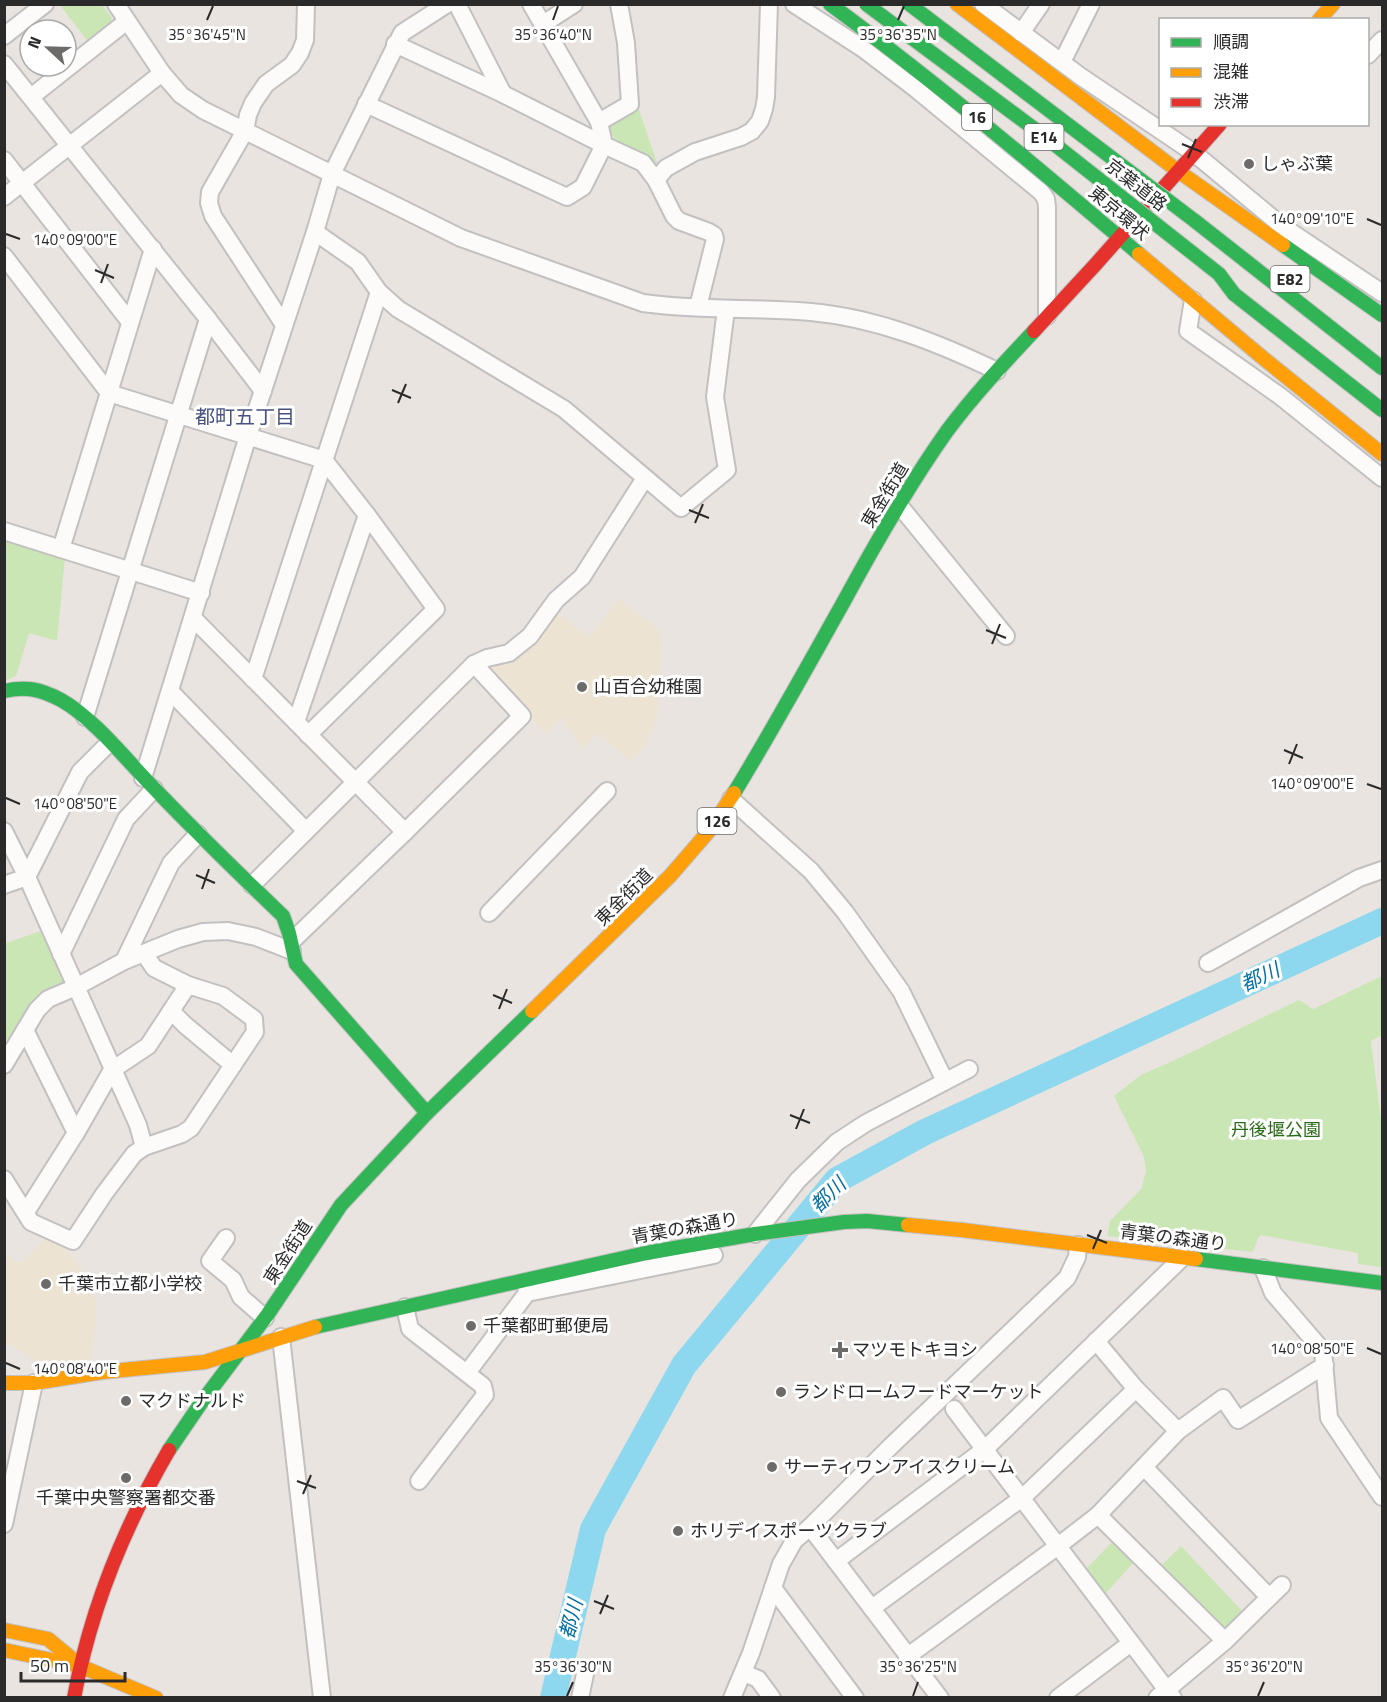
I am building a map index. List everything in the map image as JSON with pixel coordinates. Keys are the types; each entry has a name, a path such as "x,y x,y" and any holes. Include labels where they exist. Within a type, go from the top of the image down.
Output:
{"main road":[{"name":"東京環状","path":"830,4 962,104 1193,300 1383,454"},
{"name":"京葉道路","path":"866,4 1018,117 1159,225 1218,274 1383,397"},
{"name":"京葉道路","path":"909,4 1195,221 1383,368"},
{"path":"957,4 1178,171 1383,315"},
{"path":"1321,18 1333,4"},
{"name":"東金街道","path":"74,1698 80,1666 119,1548 147,1488 169,1450 201,1403 265,1318 341,1205 427,1113 590,956 670,876 710,831 731,800 778,719 899,505 948,430 997,371 1218,126"},
{"name":"E82","path":"1195,221 1212,225 1297,284"},
{"name":"E82","path":"1218,274 1234,294 1383,410"},
{"path":"4,691 33,688 61,700 85,717 198,834 283,916 289,927 296,964 427,1113"},
{"name":"青葉の森通り","path":"4,1383 34,1383 102,1372 205,1362 242,1349 285,1319 305,1329 405,1307 527,1286 646,1253 760,1233 844,1222 912,1224 1383,1283"},
{"path":"289,1282 285,1319 305,1329"},
{"path":"184,1364 198,1380 201,1403"},
{"path":"4,1630 48,1639 80,1666"},
{"path":"4,1650 80,1666 156,1698"}],"street":[{"path":"4,36 45,4"},
{"path":"116,4 162,73 181,95 202,110 472,242 643,303 662,306 812,312 855,319 888,327 947,347 997,371"},
{"path":"284,325 213,216 209,203 210,192 245,131 253,103 266,84 292,65 300,53 305,40 306,4"},
{"path":"61,954 126,819 149,784 170,691 248,436 332,174 402,33 447,4"},
{"path":"458,4 503,94"},
{"path":"366,104 567,197 582,187 604,145 598,122 531,4"},
{"path":"543,24 574,4"},
{"path":"598,122 630,104 626,43 619,4"},
{"path":"656,180 666,168 695,152 741,137 760,122 766,97 767,10 769,4"},
{"path":"794,4 862,48 916,89 1041,192 1046,199 1047,207 1047,317"},
{"path":"983,4 1062,62 1194,153 1282,226 1383,293"},
{"path":"1021,33 1041,4"},
{"path":"1062,62 1091,4"},
{"path":"31,97 127,21"},
{"path":"1369,54 1383,40"},
{"path":"395,44 643,163 656,180 674,216 679,221 714,234 715,238 698,307"},
{"path":"4,64 153,249 263,391"},
{"path":"4,197 162,73"},
{"path":"4,160 130,322"},
{"path":"315,232 358,262 379,292 398,309 564,409 681,508 727,470 715,397 726,309"},
{"path":"61,549 153,249"},
{"path":"4,256 109,393 324,460 436,609 308,735"},
{"path":"253,679 379,292"},
{"path":"1193,300 1188,331 1280,396 1383,478"},
{"path":"85,717 208,319"},
{"path":"252,885 474,664 487,658 509,653 530,636 556,600 582,577 645,478"},
{"path":"899,505 1006,636"},
{"path":"296,722 367,515"},
{"path":"4,531 201,593"},
{"path":"193,618 405,832"},
{"path":"4,1065 37,1010 48,999 124,961 178,939 203,932 228,931 292,946 522,716 474,664"},
{"path":"170,691 306,831"},
{"path":"4,885 27,877 80,772 109,743"},
{"path":"489,913 607,791"},
{"path":"731,800 811,871 845,912 902,991 945,1081"},
{"path":"4,831 27,877 138,1125 144,1148"},
{"path":"124,961 171,863 198,834"},
{"path":"1208,963 1359,878 1383,870"},
{"path":"4,1179 31,1222 73,1241 134,1154 191,1128 255,1032 254,1019 223,996 188,985 154,968 144,953"},
{"path":"26,1212 76,1133 112,1070 148,1046 188,985"},
{"path":"171,1011 233,1065"},
{"path":"25,1030 76,1133"},
{"path":"760,1233 798,1180 837,1142 866,1123 969,1069"},
{"path":"226,1239 210,1261 233,1280 241,1297 265,1318"},
{"path":"732,1698 744,1673 781,1564 794,1540 1067,1278 1077,1257 1078,1245"},
{"path":"467,1373 527,1286 714,1255"},
{"path":"836,1561 985,1449 1183,1257"},
{"path":"1263,1268 1273,1293 1323,1351 1329,1418 1383,1497"},
{"path":"405,1307 410,1329 483,1386 485,1395 418,1481"},
{"path":"285,1319 322,1698"},
{"path":"1096,1341 1136,1389 1178,1431"},
{"path":"908,1656 1098,1515 1178,1431 1223,1398 1238,1420 1325,1365"},
{"path":"4,1524 34,1383"},
{"path":"872,1608 1022,1498 1136,1389"},
{"path":"954,1408 1131,1642 1166,1695 1282,1585"},
{"path":"1144,1467 1269,1597"},
{"path":"1098,1515 1225,1641"},
{"path":"810,1527 939,1698"},
{"path":"773,1588 855,1698"},
{"path":"1058,1698 1131,1642"},
{"path":"744,1673 758,1679 772,1698"},
{"path":"580,1698 585,1674"}],"shaded area":[{"name":"山百合幼稚園","path":"619,599 661,632 658,711 647,743 631,761 596,733 583,748 561,718 545,734 486,662 554,611 589,637"},
{"name":"千葉市立都小学校","path":"52,1233 78,1264 97,1304 91,1359 42,1366 5,1341 4,1253 20,1264"}],"green space":[{"path":"60,5 102,5 112,18 108,29 89,43 78,29 78,18 70,18"},
{"path":"637,104 657,163 623,147 609,129 612,120"},
{"path":"5,538 65,557 57,641 29,633 16,676 5,681"},
{"path":"46,929 69,979 10,1046 5,1041 4,944"},
{"name":"丹後堰公園","path":"1382,976 1382,1035 1371,1041 1382,1127 1382,1267 1358,1264 1358,1253 1261,1235 1253,1252 1107,1236 1110,1221 1141,1189 1146,1172 1144,1157 1114,1096 1141,1075 1299,1000 1313,1009"},
{"path":"1115,1539 1136,1560 1105,1594 1086,1569"},
{"path":"1181,1546 1246,1615 1228,1632 1219,1631 1158,1569"}],"waterway":[{"name":"都川","path":"553,1698 593,1529 684,1365 837,1180 925,1132 1382,921"}],"traffic: fast":[{"path":"830,4 948,95 1139,254"},
{"path":"866,4 1044,136 1219,274"},
{"path":"909,4 1195,221"},
{"path":"1195,221 1382,368"},
{"path":"1283,245 1382,315"},
{"path":"1219,274 1234,294 1382,410"},
{"path":"734,793 919,473 967,405 1034,331"},
{"path":"4,691 26,689 53,696 73,707 108,739 183,818 283,916 296,964 427,1113"},
{"path":"169,1450 268,1314 341,1205 427,1113 532,1011"},
{"path":"315,1327 646,1253 755,1234 844,1222 867,1221 908,1225"},
{"path":"1196,1259 1382,1283"}],"traffic: slow":[{"path":"957,4 1178,171 1283,245"},
{"path":"1321,18 1333,4"},
{"path":"1139,254 1382,454"},
{"path":"532,1011 670,876 709,831 734,793"},
{"path":"908,1225 1196,1259"},
{"path":"4,1383 34,1383 102,1372 205,1362 315,1327"},
{"path":"4,1630 48,1639 77,1663"},
{"path":"4,1650 80,1666 156,1698"}],"traffic: jam":[{"path":"1034,331 1218,126"},
{"path":"74,1698 89,1633 111,1570 137,1509 169,1450"}],"place":[{"name":"しゃぶ葉","path":"1249,164"},
{"name":"山百合幼稚園","path":"582,687"},
{"name":"千葉市立都小学校","path":"46,1284"},
{"name":"千葉都町郵便局","path":"471,1326"},
{"name":"マツモトキヨシ","path":"840,1350"},
{"name":"ランドロームフードマーケット","path":"781,1392"},
{"name":"マクドナルド","path":"126,1401"},
{"name":"サーティワンアイスクリーム","path":"772,1467"},
{"name":"千葉中央警察署都交番","path":"126,1478"},
{"name":"ホリデイスポーツクラブ","path":"678,1531"}],"district":[{"name":"都町五丁目","path":"245,417"}]}
